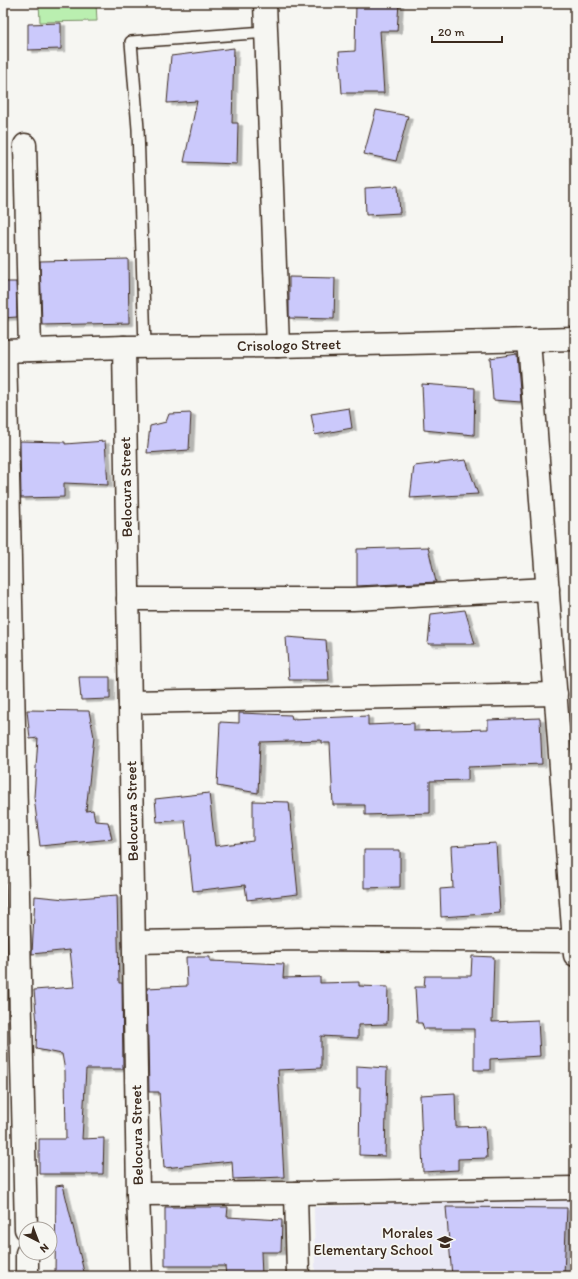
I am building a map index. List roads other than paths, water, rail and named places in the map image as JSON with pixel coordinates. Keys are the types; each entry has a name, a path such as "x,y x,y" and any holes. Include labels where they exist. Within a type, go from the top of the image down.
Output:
{"street":[{"path":"265,3 278,346"},
{"path":"25,145 30,350"},
{"name":"Crisologo Street","path":"4,351 134,347 278,346 575,339"},
{"path":"134,942 301,940 575,948 529,340"},
{"name":"Belocura Street","path":"134,347 128,599 138,1194 141,1276"},
{"path":"4,351 26,1221"},
{"path":"128,599 353,599 548,589"},
{"path":"130,702 556,694"},
{"path":"138,1194 575,1188"},
{"path":"296,1193 298,1276"},
{"path":"27,1261 27,1276"}],"lane":[{"path":"134,347 138,129 131,42 266,32"}],"place":[{"name":"Morales Elementary School","path":"445,1242"}]}
